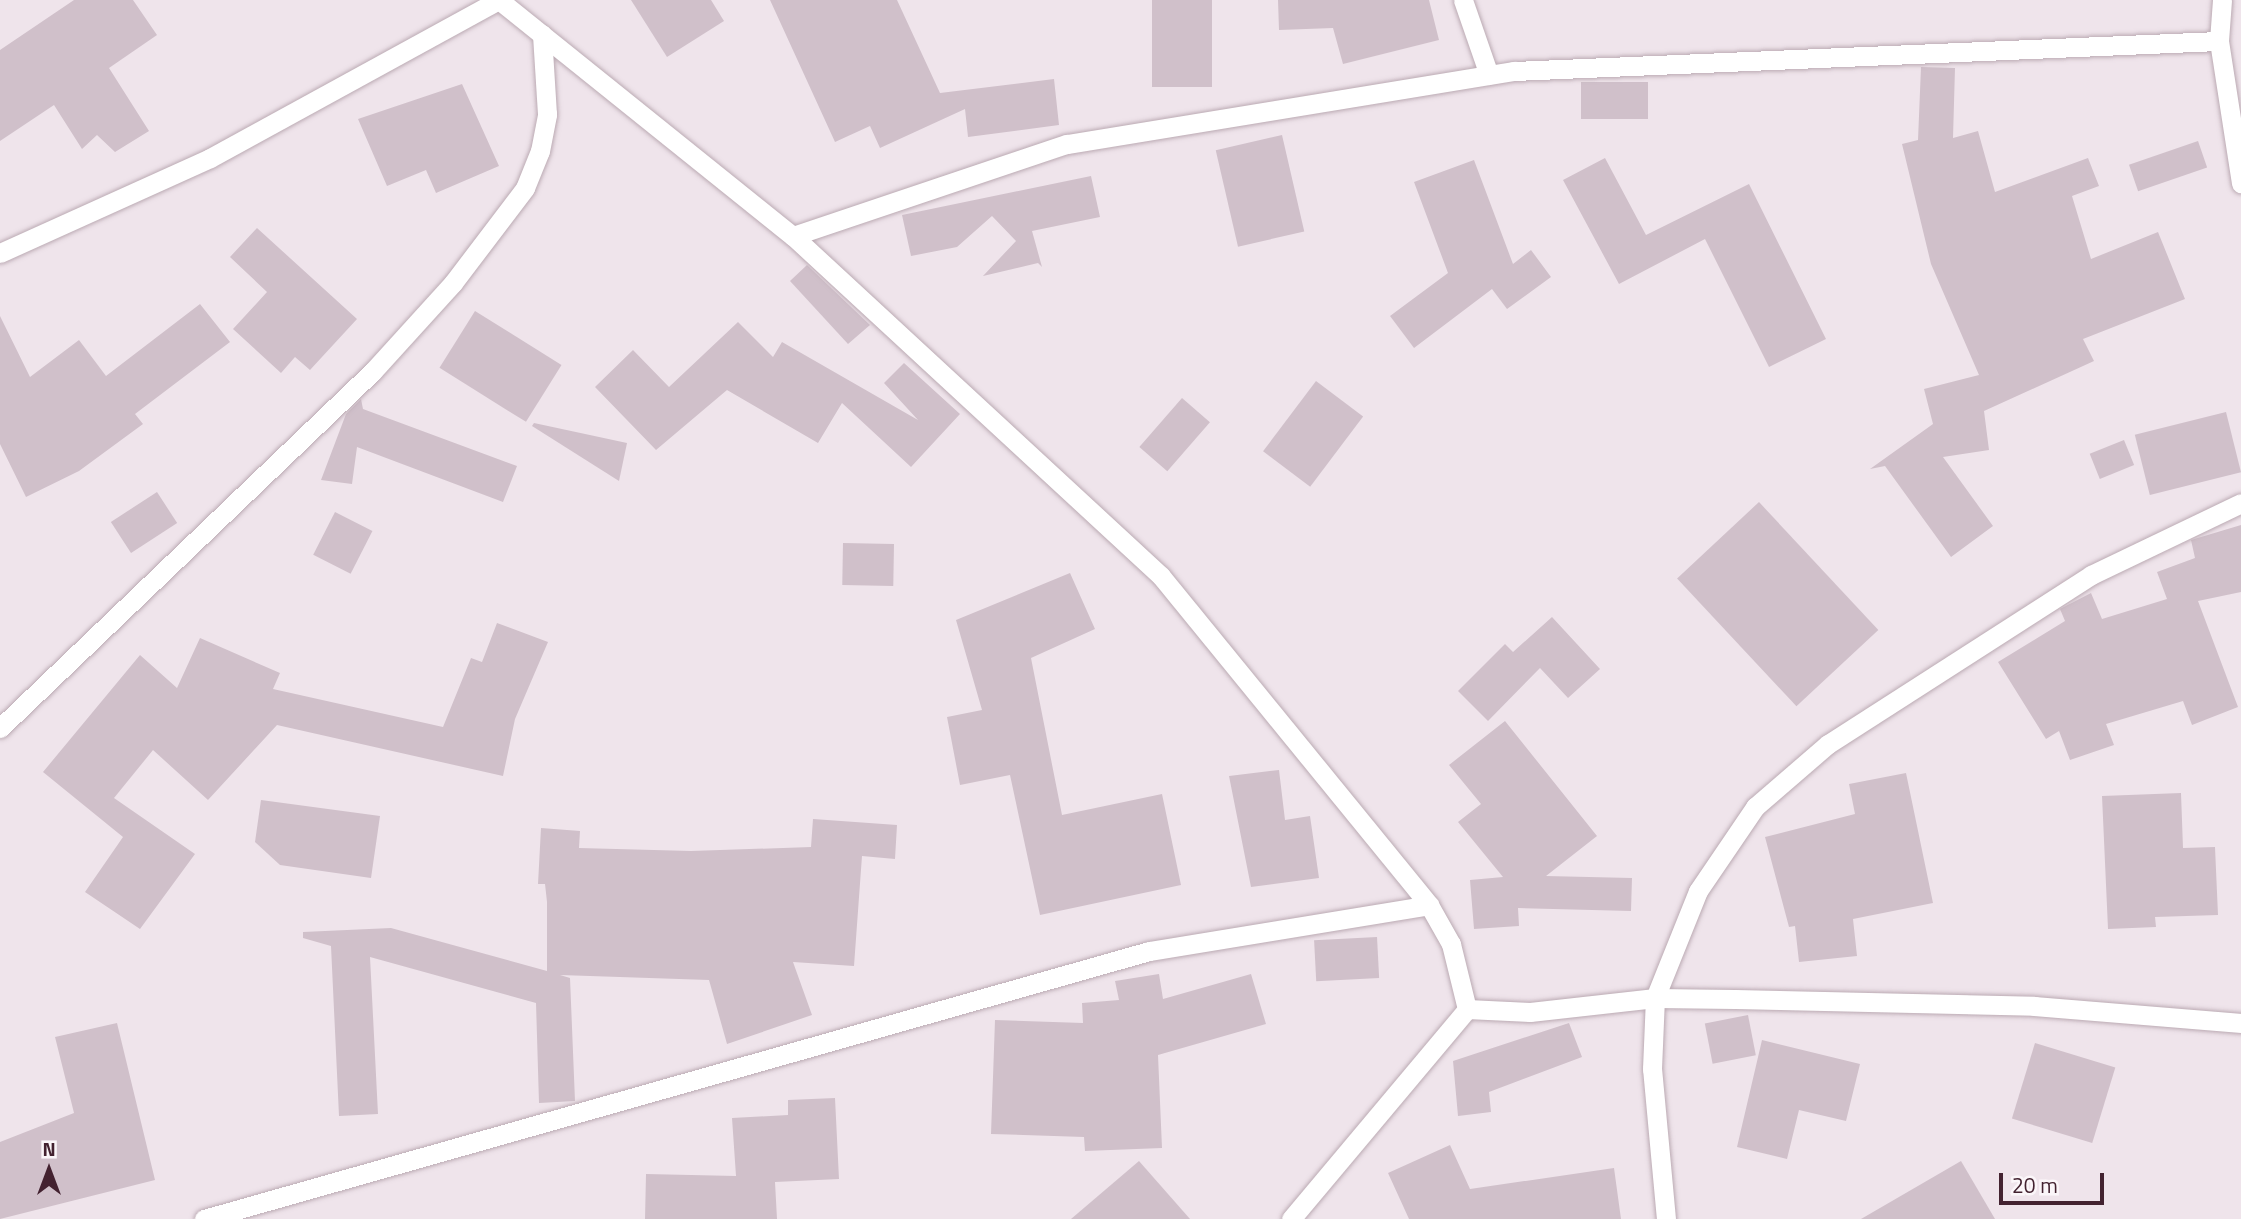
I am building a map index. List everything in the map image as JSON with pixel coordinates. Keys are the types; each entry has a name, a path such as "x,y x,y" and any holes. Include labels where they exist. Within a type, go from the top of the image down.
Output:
{"street":[{"path":"0,253 210,158 499,0 793,236 1161,576 1429,905 1451,944 1467,1009"},
{"path":"1463,0 1489,75"},
{"path":"2222,0 2219,41 2241,183"},
{"path":"0,728 373,371 453,283 525,188 540,150 547,114 542,34"},
{"path":"793,236 1067,144 1489,75 2219,41"},
{"path":"1666,1219 1652,1069 1655,998 1698,891 1755,807 1828,744 2091,575 2241,503"},
{"path":"204,1219 1149,951 1429,905"},
{"path":"1467,1009 1530,1012 1655,998 2034,1006 2241,1024"},
{"path":"1291,1219 1467,1009"}],"building":[{"path":"74,0 133,0 157,35 109,68 149,131 115,152 97,135 82,149 54,105 0,141 0,50"},
{"path":"631,0 711,0 724,21 667,57"},
{"path":"770,0 897,0 940,93 1054,79 1059,125 968,137 965,109 880,148 870,126 835,142"},
{"path":"1152,0 1212,0 1212,87 1152,87"},
{"path":"1278,0 1429,0 1439,40 1343,64 1333,28 1279,30"},
{"path":"1921,67 1955,68 1953,138 1978,131 1995,192 2088,158 2099,186 2072,196 2091,259 2158,232 2185,299 2083,339 2094,361 1984,411 1989,450 1943,457 1993,526 1951,557 1885,466 1870,469 1933,424 1924,389 1979,375 1931,264 1902,144 1918,140"},
{"path":"1581,82 1648,82 1648,119 1581,119"},
{"path":"462,84 499,166 436,193 426,170 387,186 358,119"},
{"path":"1282,135 1304,231 1238,247 1216,150"},
{"path":"2198,141 2207,167 2138,191 2129,165"},
{"path":"1605,158 1646,235 1749,184 1826,339 1769,367 1705,239 1619,284 1563,180"},
{"path":"1474,160 1513,264 1531,250 1551,277 1507,309 1492,289 1414,348 1390,316 1448,273 1414,182"},
{"path":"1091,176 1100,217 1032,231 1042,267 1038,263 983,276 1016,241 992,216 957,247 911,256 902,215"},
{"path":"257,228 357,319 310,370 295,357 281,373 233,329 267,292 230,257"},
{"path":"807,265 870,325 848,344 790,281"},
{"path":"200,304 230,342 135,414 143,424 79,471 26,497 0,444 0,316 30,377 79,340 106,376"},
{"path":"475,311 562,365 526,422 439,368"},
{"path":"738,322 773,357 782,342 918,420 884,383 904,363 960,414 911,467 842,403 818,443 727,390 656,450 595,387 633,350 669,387"},
{"path":"1316,381 1363,417 1310,487 1263,451"},
{"path":"1182,398 1210,422 1167,471 1139,447"},
{"path":"361,399 363,409 517,466 503,502 357,447 352,484 321,480 346,414"},
{"path":"2226,412 2241,472 2150,495 2135,435"},
{"path":"534,423 627,443 619,481 532,426"},
{"path":"2124,440 2134,465 2100,479 2090,454"},
{"path":"157,492 177,523 131,553 111,522"},
{"path":"1759,502 1878,630 1796,706 1677,578"},
{"path":"335,512 372,531 351,574 313,555"},
{"path":"2241,525 2241,592 2198,601 2238,707 2192,725 2183,701 2106,724 2114,745 2070,760 2059,731 2046,739 1998,662 2065,621 2060,609 2091,593 2102,619 2167,599 2157,572 2195,558 2191,540"},
{"path":"843,543 894,544 893,586 842,585"},
{"path":"1070,573 1095,629 1031,658 1062,815 1162,794 1181,885 1040,915 1010,775 960,785 947,717 982,710 956,620"},
{"path":"1552,617 1600,669 1568,698 1540,668 1488,721 1458,691 1505,644 1513,652"},
{"path":"497,623 548,642 515,719 503,776 277,725 208,800 153,750 114,798 195,854 140,929 85,892 123,837 43,772 140,655 177,688 200,638 280,673 273,689 443,727 471,658 482,662"},
{"path":"1505,721 1597,836 1546,876 1632,878 1631,911 1518,908 1519,926 1474,929 1470,880 1503,877 1458,822 1481,804 1449,765"},
{"path":"1279,770 1285,820 1310,816 1319,878 1251,887 1229,776"},
{"path":"1906,773 1933,903 1853,919 1857,956 1799,962 1795,926 1789,927 1765,837 1855,814 1849,784"},
{"path":"2181,793 2183,848 2215,847 2218,915 2155,917 2156,927 2108,929 2102,796"},
{"path":"261,800 380,816 371,878 280,865 255,842"},
{"path":"813,819 897,825 895,859 862,856 854,966 793,962 812,1015 727,1044 709,980 560,975 570,978 575,1101 539,1103 536,1003 370,957 378,1114 339,1116 331,946 303,938 303,932 391,928 547,971 547,902 545,884 538,884 541,828 580,831 579,848 691,851 811,847"},
{"path":"1377,937 1379,978 1316,981 1314,940"},
{"path":"1159,974 1163,999 1251,974 1266,1024 1158,1055 1162,1148 1085,1151 1084,1137 991,1134 995,1020 1083,1023 1082,1003 1119,1000 1115,981"},
{"path":"1748,1015 1756,1055 1713,1064 1705,1023"},
{"path":"117,1023 155,1180 0,1219 0,1142 74,1113 55,1037"},
{"path":"1569,1023 1582,1057 1489,1092 1491,1112 1458,1116 1453,1061"},
{"path":"1762,1040 1860,1064 1846,1121 1799,1110 1787,1159 1737,1147"},
{"path":"2035,1043 2115,1068 2092,1143 2012,1119"},
{"path":"835,1098 839,1179 775,1182 777,1219 645,1219 646,1174 736,1176 732,1118 788,1115 788,1100"},
{"path":"1450,1145 1470,1189 1614,1168 1621,1219 1409,1219 1388,1173"},
{"path":"1139,1161 1190,1219 1071,1219"},
{"path":"1961,1161 1995,1219 1861,1219"}]}
